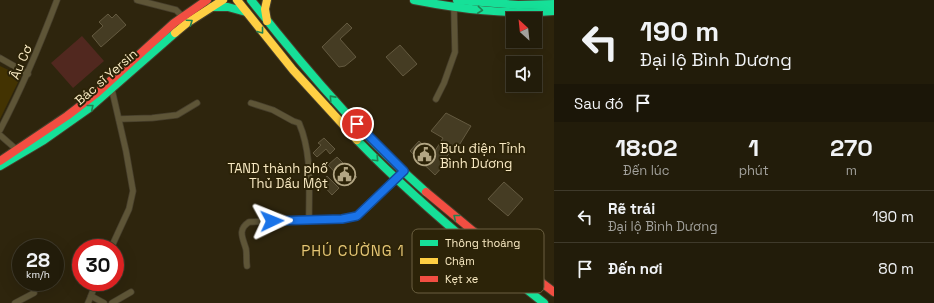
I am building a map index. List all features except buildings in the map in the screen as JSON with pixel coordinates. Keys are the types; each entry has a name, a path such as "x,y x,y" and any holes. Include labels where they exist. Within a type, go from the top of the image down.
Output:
{"main road":[{"name":"Bác sĩ Yersin","path":"0,166 69,119 110,86 174,23 182,17 208,2 223,0"},
{"path":"237,0 278,52 327,107 396,179 451,229"},
{"path":"251,0 288,47 337,103 426,192 471,229"},
{"path":"267,0 265,9 268,21"},
{"path":"414,0 455,4 492,12 554,12"},
{"path":"455,4 467,1 537,6 554,4"},
{"name":"Bác sĩ Yersin","path":"139,59 187,23 208,2"},
{"path":"208,2 247,12"},
{"name":"Bác sĩ Yersin","path":"0,161 42,137"},
{"path":"396,179 404,171"},
{"path":"544,284 554,292"},
{"path":"530,293 541,302"}],"street":[{"name":"Âu Cơ","path":"0,130 28,74 57,0"},
{"path":"137,0 176,10 182,17"},
{"path":"436,98 444,83 455,52 455,4"},
{"path":"0,58 28,74"},
{"path":"110,86 119,119 133,191 129,209 115,239"},
{"path":"119,119 152,118 177,115 197,103"},
{"path":"251,103 273,110 298,123 304,134 309,159 308,219"},
{"path":"0,135 17,150"},
{"path":"246,266 246,250 243,242 242,231 245,225 254,221 342,219 357,216 396,179"},
{"path":"88,303 93,291"},
{"path":"112,303 131,292"},
{"path":"15,303 34,293"},
{"path":"91,296 104,303"}],"shaded area":[{"path":"82,36 104,61 73,88 51,63"},
{"path":"0,66 21,76 0,119"}],"traffic: fast":[{"path":"251,0 334,100 379,148 426,192"},
{"path":"414,0 501,12 554,11"},
{"path":"457,0 518,5 554,4"},
{"path":"212,7 228,7 246,12"},
{"path":"0,166 44,140 88,109 175,33"},
{"path":"357,140 401,184 453,229"},
{"path":"531,293 544,303"}],"traffic: slow":[{"path":"175,33 187,23 223,0"},
{"path":"237,0 293,70 357,140"},
{"path":"267,0 265,9 267,21"}],"traffic: jam":[{"path":"0,161 67,116 97,93 174,23 207,0"},
{"path":"426,192 471,229"},
{"path":"544,284 554,292"}],"place":[{"name":"Bưu điện Tỉnh Bình Dương","path":"424,155"},
{"name":"TAND thành phố Thủ Dầu Một","path":"344,175"}],"district":[{"name":"PHÚ CƯỜNG 1","path":"353,250"}],"route":[{"path":"272,221 353,218 363,211 404,171 387,156 357,124"}]}
